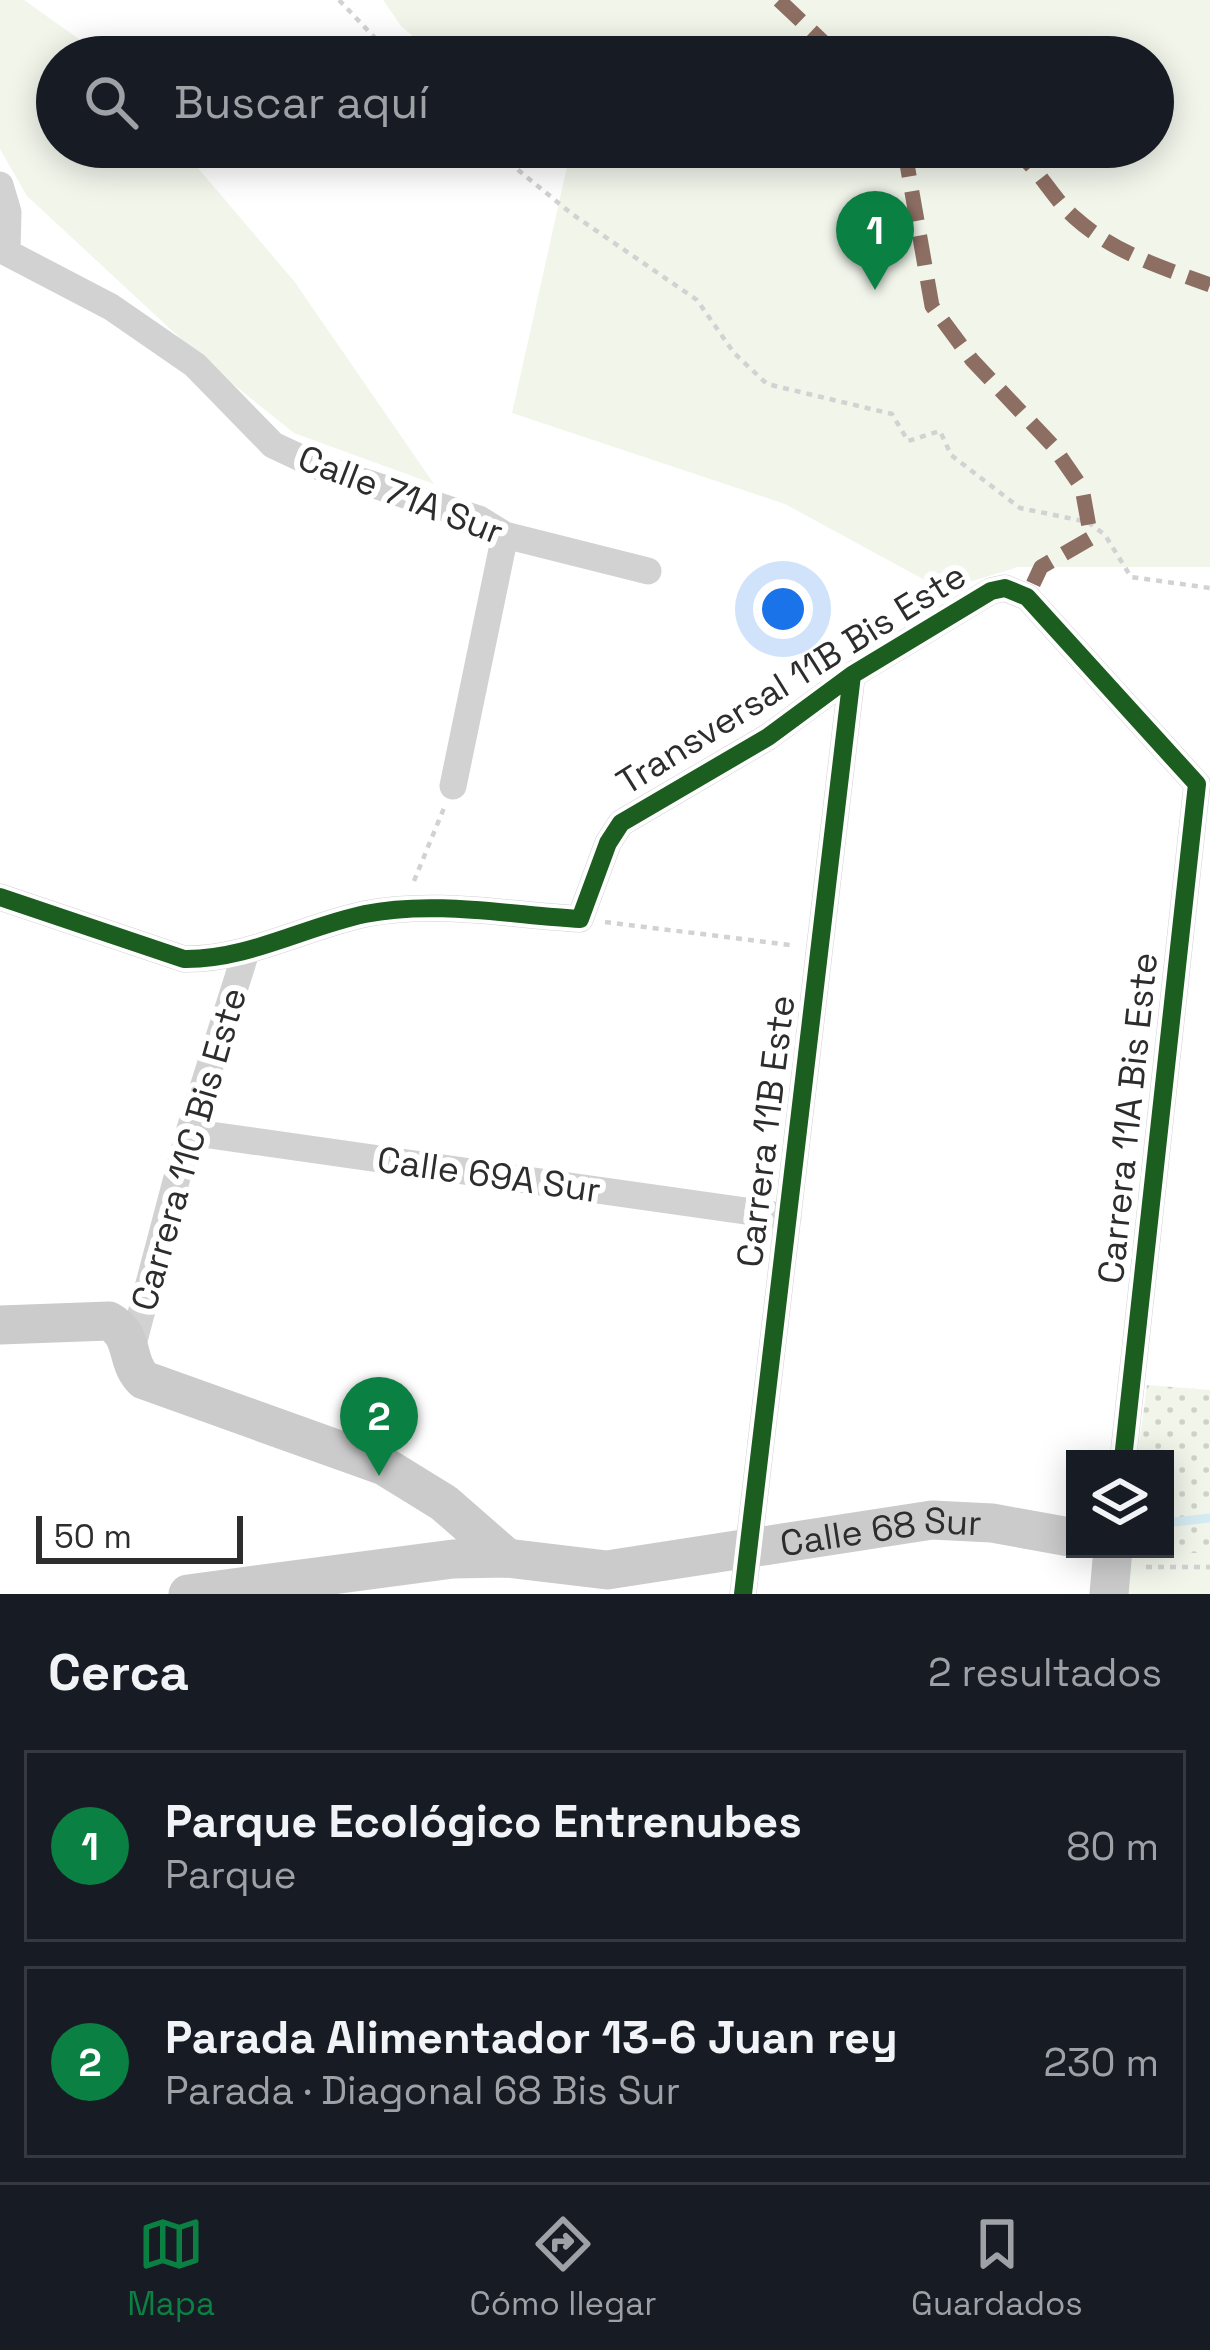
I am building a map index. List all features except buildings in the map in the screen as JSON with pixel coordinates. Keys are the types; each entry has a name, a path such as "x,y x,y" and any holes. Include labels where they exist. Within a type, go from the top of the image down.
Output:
{"street":[{"path":"0,185 8,212 4,250"},
{"name":"Calle 71A Sur","path":"4,250 111,307 195,364 273,445 322,468 479,519 505,535 649,571"},
{"path":"453,786 505,535"},
{"name":"Transversal 11B Bis Este","path":"580,919 621,823 768,737 852,675 991,591 1005,588 1027,597 1197,784"},
{"name":"Carrera 11B Este","path":"743,1594 852,675"},
{"name":"Carrera 11A Bis Este","path":"1124,1450 1197,784"},
{"path":"0,897 184,959 246,952 332,922 401,909 580,919"},
{"name":"Carrera 11C Bis Este","path":"132,1348 189,1132 246,952"},
{"name":"Calle 69A Sur","path":"189,1132 788,1217"},
{"path":"0,1325 98,1319 119,1326 132,1348 133,1366 152,1385 396,1472 444,1503 507,1558"},
{"name":"Calle 68 Sur","path":"188,1594 375,1581 507,1558 607,1570 932,1520 992,1523 1066,1536"},
{"path":"1109,1594 1125,1558"}],"path":[{"path":"339,0 373,36"},
{"path":"516,168 572,214 698,300 734,353 766,384 892,414 908,441 940,431 951,455 1020,508 1088,522 1105,535 1131,578 1210,588"},
{"path":"401,909 453,786"},
{"path":"580,919 820,949"},
{"path":"1134,1558 1210,1567"}],"shaded area":[{"path":"0,0 24,0 75,36 36,36 36,168 198,168 294,281 434,484 294,433 208,364 27,196 0,149"},
{"path":"383,0 1210,0 1210,567 1018,567 943,590 785,504 512,413 567,168 1174,168 1174,36 413,36"},
{"path":"1147,1385 1210,1390 1210,1553 1174,1553 1174,1450 1138,1450"},
{"path":"1210,1553 1210,1594 1121,1594 1124,1558"}],"waterway":[{"path":"1174,1522 1210,1518"}],"marked path":[{"path":"779,0 817,36"},
{"path":"908,168 932,306 972,360 1053,446 1082,488 1091,538 1041,567 1027,597"},
{"path":"1032,168 1089,230 1139,258 1210,285"}],"cycle path":[{"path":"0,897 184,959 230,954 391,910 445,908 580,919 608,843 621,823 768,737 852,675 991,591 1005,588 1027,597 1197,784 1124,1450"},
{"path":"743,1594 852,675"}],"place":[{"name":"Parque Ecológico Entrenubes","path":"875,290"},
{"name":"Parada Alimentador 13-6 Juan rey","path":"379,1476"}]}
